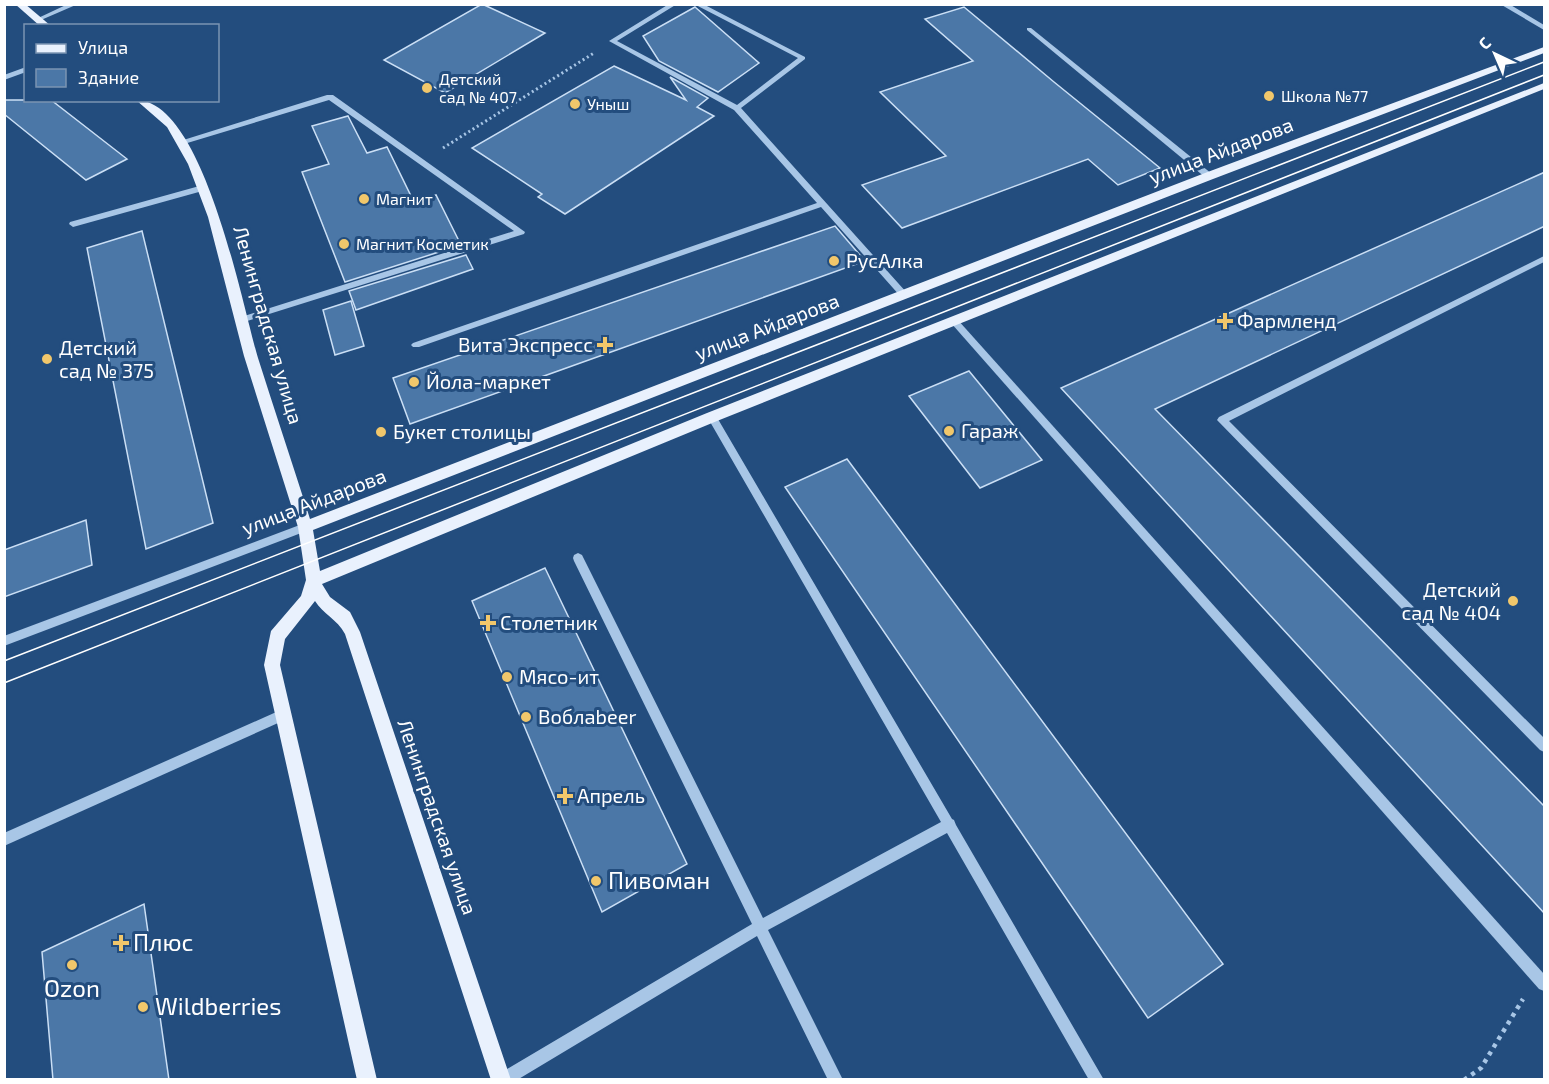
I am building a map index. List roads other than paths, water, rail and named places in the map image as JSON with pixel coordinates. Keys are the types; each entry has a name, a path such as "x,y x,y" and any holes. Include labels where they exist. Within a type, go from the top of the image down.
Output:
{"main road":[{"path":"20,4 43,22"},
{"name":"улица Айдарова","path":"305,527 1209,176 1545,50"},
{"path":"367,1080 272,665 273,651 282,628 308,598 313,581 712,417 1545,86"},
{"name":"Ленинградская улица","path":"143,102 171,125 194,164 203,188 305,527 313,581 319,596 344,617 352,632 501,1080"}],"street":[{"path":"43,22 75,4"},
{"path":"674,4 612,42 737,108 904,295"},
{"path":"697,4 803,58 737,108"},
{"path":"1503,4 1545,28"},
{"path":"1029,29 1209,176"},
{"path":"4,78 24,70"},
{"path":"181,141 330,97 521,232 241,320"},
{"path":"73,224 203,188"},
{"path":"416,345 823,204"},
{"path":"1545,259 1222,420 1545,746"},
{"path":"954,321 1541,980"},
{"path":"712,417 1097,1080"},
{"name":"улица Айдарова","path":"4,641 305,527"},
{"path":"578,558 836,1080"},
{"path":"4,840 283,715"},
{"path":"501,1080 760,927 950,824"}],"tram line":[{"path":"4,661 1544,62"},
{"path":"4,683 1544,75"}],"place":[{"name":"Детский сад № 407","path":"427,88"},
{"name":"Школа №77","path":"1269,96"},
{"name":"Уныш","path":"575,104"},
{"name":"Магнит","path":"364,199"},
{"name":"Магнит Косметик","path":"344,244"},
{"name":"РусАлка","path":"834,261"},
{"name":"Фармленд","path":"1225,321"},
{"name":"Вита Экспресс","path":"605,345"},
{"name":"Детский сад № 375","path":"47,359"},
{"name":"Йола-маркет","path":"414,382"},
{"name":"Гараж","path":"949,431"},
{"name":"Букет столицы","path":"381,432"},
{"name":"Детский сад № 404","path":"1513,601"},
{"name":"Столетник","path":"488,623"},
{"name":"Мясо-ит","path":"507,677"},
{"name":"Воблаbeer","path":"526,717"},
{"name":"Апрель","path":"565,796"},
{"name":"Пивоман","path":"596,881"},
{"name":"Плюс","path":"121,943"},
{"name":"Ozon","path":"72,965"},
{"name":"Wildberries","path":"143,1007"}]}
